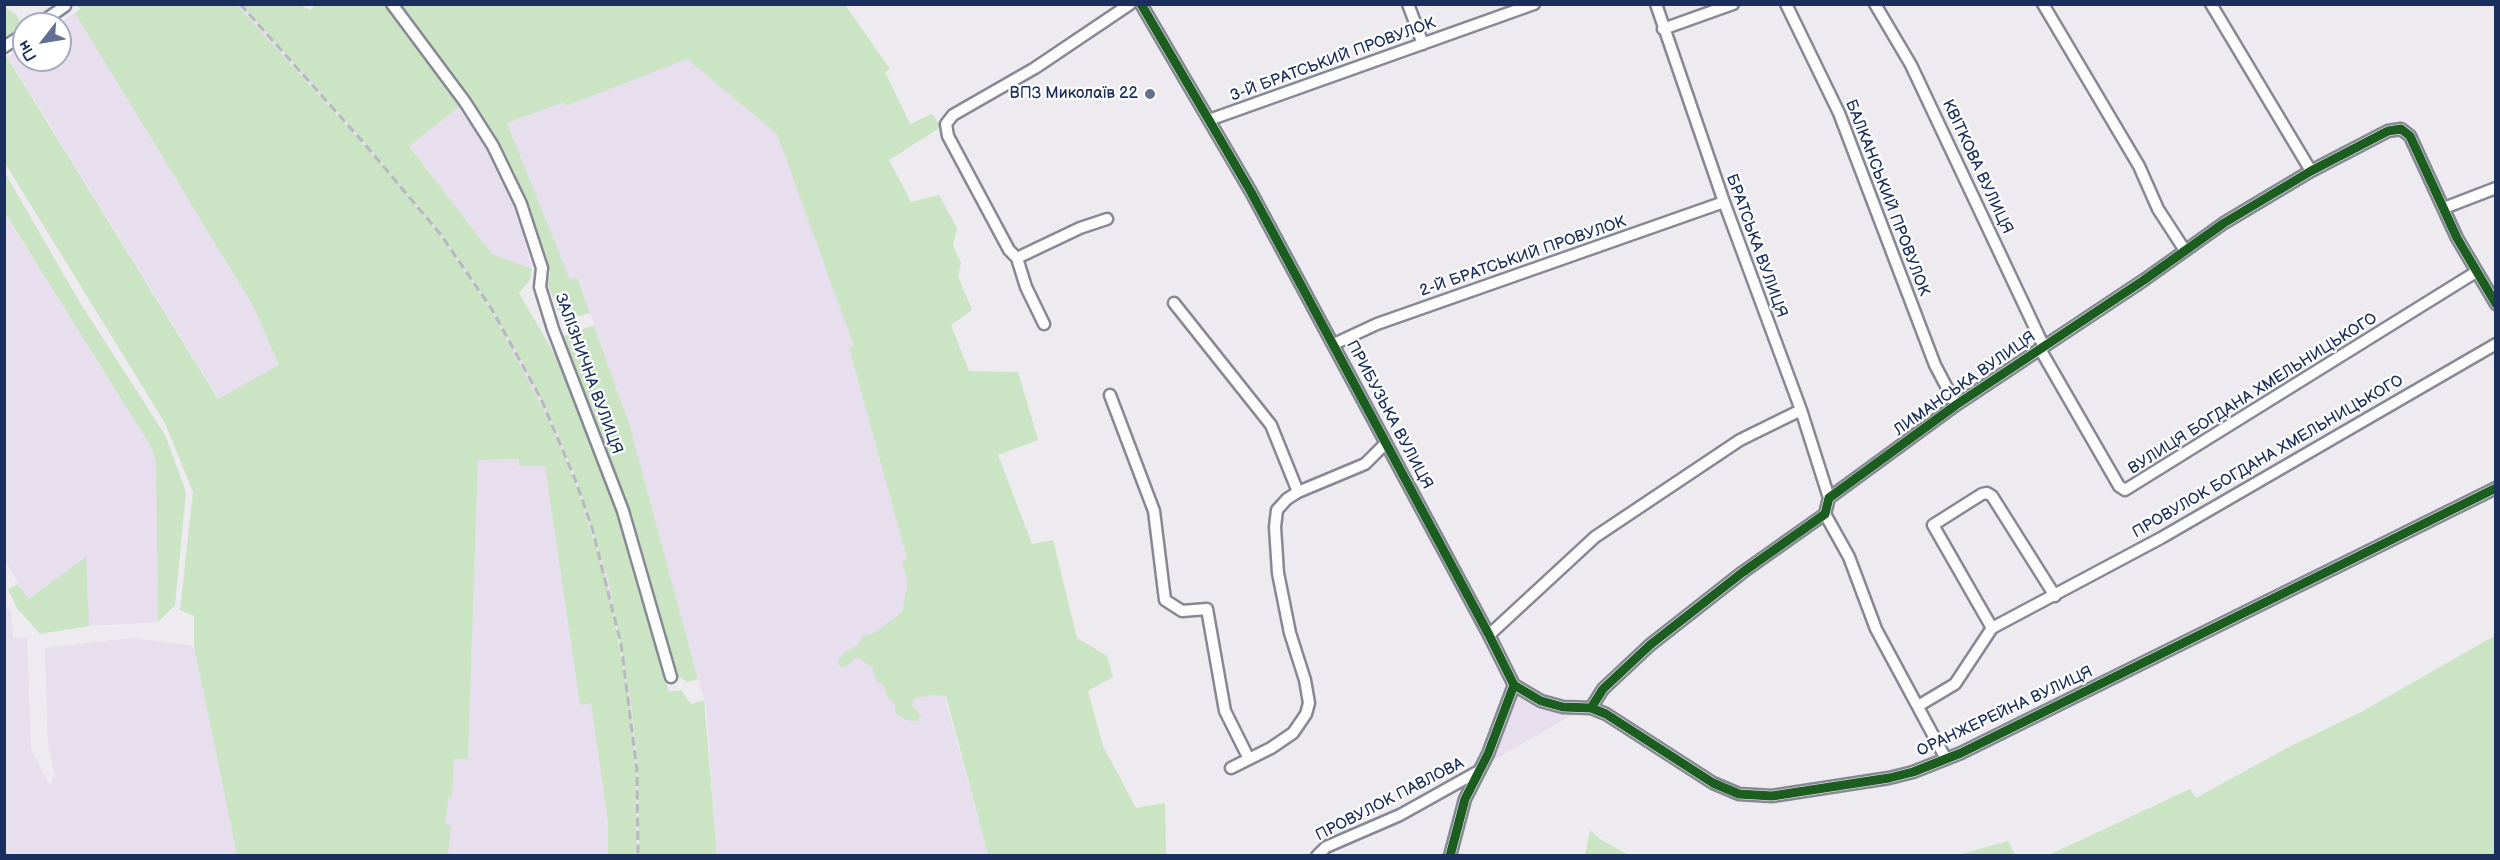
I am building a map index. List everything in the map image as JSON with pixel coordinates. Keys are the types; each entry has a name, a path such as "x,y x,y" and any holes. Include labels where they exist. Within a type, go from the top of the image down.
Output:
{"street":[{"name":"ЗАЛІЗНИЧНА ВУЛИЦЯ","path":"392,4 476,119 493,146 521,204 542,268 540,287 553,329 623,511 671,677"},
{"path":"1044,324 1026,287 1017,258 1009,250 948,136 946,124 953,115 1035,68 1130,4"},
{"name":"ПРИБУЗЬКА ВУЛИЦЯ","path":"1141,4 1209,120 1334,344 1514,685"},
{"path":"1408,4 1423,44"},
{"name":"3-Й БРАТСЬКИЙ ПРОВУЛОК","path":"1209,120 1534,4"},
{"name":"БРАТСЬКА ВУЛИЦЯ","path":"1656,4 1724,202 1801,410 1829,498"},
{"path":"1663,28 1733,4"},
{"name":"БАЛКАНСЬКИЙ ПРОВУЛОК","path":"1786,4 1839,114 1935,365 1956,405"},
{"name":"КВІТКОВА ВУЛИЦЯ","path":"1875,4 1911,65 2042,348"},
{"path":"2043,4 2139,166 2158,209 2184,249"},
{"path":"2211,4 2311,171"},
{"path":"56,12 65,6"},
{"name":"ЛИМАНСЬКА ВУЛИЦЯ","path":"1829,498 1956,405 2144,280 2184,249 2311,171 2395,128 2405,130 2410,136 2444,208"},
{"path":"2496,188 2444,208 2476,272 2496,304"},
{"name":"2-Й БРАТСЬКИЙ ПРОВУЛОК","path":"1334,344 1377,324 1724,202"},
{"path":"1017,258 1080,228 1107,219"},
{"name":"ВУЛИЦЯ БОГДАНА ХМЕЛЬНИЦЬКОГО","path":"2042,348 2119,486 2125,490 2476,272"},
{"path":"1174,303 1271,425 1298,492"},
{"name":"ПРОВУЛОК БОГДАНА ХМЕЛЬНИЦЬКОГО","path":"1918,706 1955,684 1992,628 2161,538 2496,344"},
{"path":"1110,395 1155,511 1165,600 1182,611 1207,609 1225,711 1250,759"},
{"path":"1489,635 1595,537 1740,440 1801,410"},
{"path":"1231,768 1293,733 1306,714 1309,703 1305,680 1290,633 1278,573 1275,527 1280,506 1298,492 1358,468 1372,458 1386,443"},
{"name":"ОРАНЖЕРЕЙНА ВУЛИЦЯ","path":"1514,685 1541,701 1563,707 1591,708 1616,720 1720,786 1752,796 1772,796 1890,778 1946,759 2496,488"},
{"path":"1992,628 1933,525 1982,494 1987,493 1992,496 2055,596"},
{"path":"1591,708 1603,689 1650,645 1743,572 1825,514 1829,498"},
{"path":"1825,514 1849,557 1876,629 1946,759"},
{"path":"1450,855 1465,799 1488,754 1514,685"},
{"name":"ПРОВУЛОК ПАВЛОВА","path":"1317,855 1326,847 1400,815 1478,772"}],"shaded area":[{"path":"237,5 242,5 364,141 441,234 491,307 522,361 554,425 593,528 609,583 622,644 638,771 639,855 636,772 621,644 591,529 552,426 490,309 440,236 363,142"},
{"path":"75,13 252,304 279,366 219,399 17,72 72,72 72,15"},
{"path":"687,58 777,134 855,346 849,349 988,855 717,855 706,707 630,427 578,278 570,280 507,123 564,101 566,106"},
{"path":"460,106 489,149 515,206 532,269 492,254 409,145"},
{"path":"4,213 150,445 156,463 158,622 89,626 85,558 27,599 5,560"},
{"path":"519,459 519,466 545,465 580,705 591,703 608,823 608,855 448,855 451,826 445,825 449,796 452,796 454,759 468,759 478,460"},
{"path":"4,605 11,611 13,638 27,638 31,749 50,786 55,774 48,746 45,648 132,638 194,646 237,855 5,855"},
{"path":"1515,690 1579,711 1485,765"}],"green space":[{"path":"77,5 237,5 385,168 440,236 490,309 552,426 574,479 607,583 630,703 636,772 637,855 608,855 608,823 591,703 580,705 545,466 519,466 519,459 478,460 468,759 454,759 452,797 449,797 445,824 451,826 448,855 237,855 194,646 194,616 180,610 193,492 165,423 5,163 5,54 12,65 12,72 16,72 218,399 279,365 252,304 75,13 80,9"},
{"path":"242,5 300,5 310,10 316,5 384,5 460,106 409,146 492,254 532,269 530,280 519,293 559,362 617,513 641,587 669,692 681,690 691,704 704,700 717,855 639,855 638,771 631,702 609,583 576,478 554,425 522,361 491,307 441,234 364,141"},
{"path":"400,5 845,5 890,69 885,72 910,124 932,114 941,127 889,160 911,202 939,195 957,228 953,246 961,263 958,276 972,310 951,325 969,371 1018,372 1038,440 998,455 1032,544 1053,540 1077,638 1107,656 1113,677 1088,691 1103,746 1136,808 1165,803 1166,855 988,855 946,696 932,695 915,698 911,704 921,716 916,721 906,720 895,713 895,703 888,698 884,686 877,682 872,667 857,657 845,667 839,666 838,661 844,653 858,645 863,636 874,633 902,612 908,582 902,563 907,559 849,348 854,346 777,134 687,59 566,106 564,102 507,123 570,280 577,277 590,313 571,318 564,316 558,310 548,285 550,272 526,202 497,142 470,97"},
{"path":"4,7 12,12 12,35 5,40"},
{"path":"5,173 79,301 165,435 186,492 175,605 158,622 156,463 150,445 5,213"},
{"path":"594,325 630,427 698,679 687,682 674,673 561,337"},
{"path":"86,557 89,626 40,634 17,608 8,589 18,584 28,599"},
{"path":"2494,636 2495,855 2049,855 2190,789 2196,798 2287,748 2363,711"},
{"path":"1590,830 1600,839 1628,855 1585,855"},
{"path":"2008,841 2015,855 1959,855"}],"railway":[{"path":"240,4 363,142 441,235 491,308 541,399 575,479 592,528 621,644 637,771 638,856"}],"cycle path":[{"path":"1141,4 1251,192 1514,685 1488,754 1465,799 1450,856"},
{"path":"1591,708 1603,689 1650,645 1743,572 1825,514 1829,498 1956,405 2144,280 2224,223 2311,171 2388,131 2401,129 2410,136 2457,238 2496,304"},
{"path":"1514,685 1541,701 1563,707 1591,708 1606,714 1713,783 1739,794 1772,796 1889,778 1913,772 1961,753 2496,488"}],"place":[{"name":"ВПЗ Миколаїв 22","path":"1150,94"}]}
